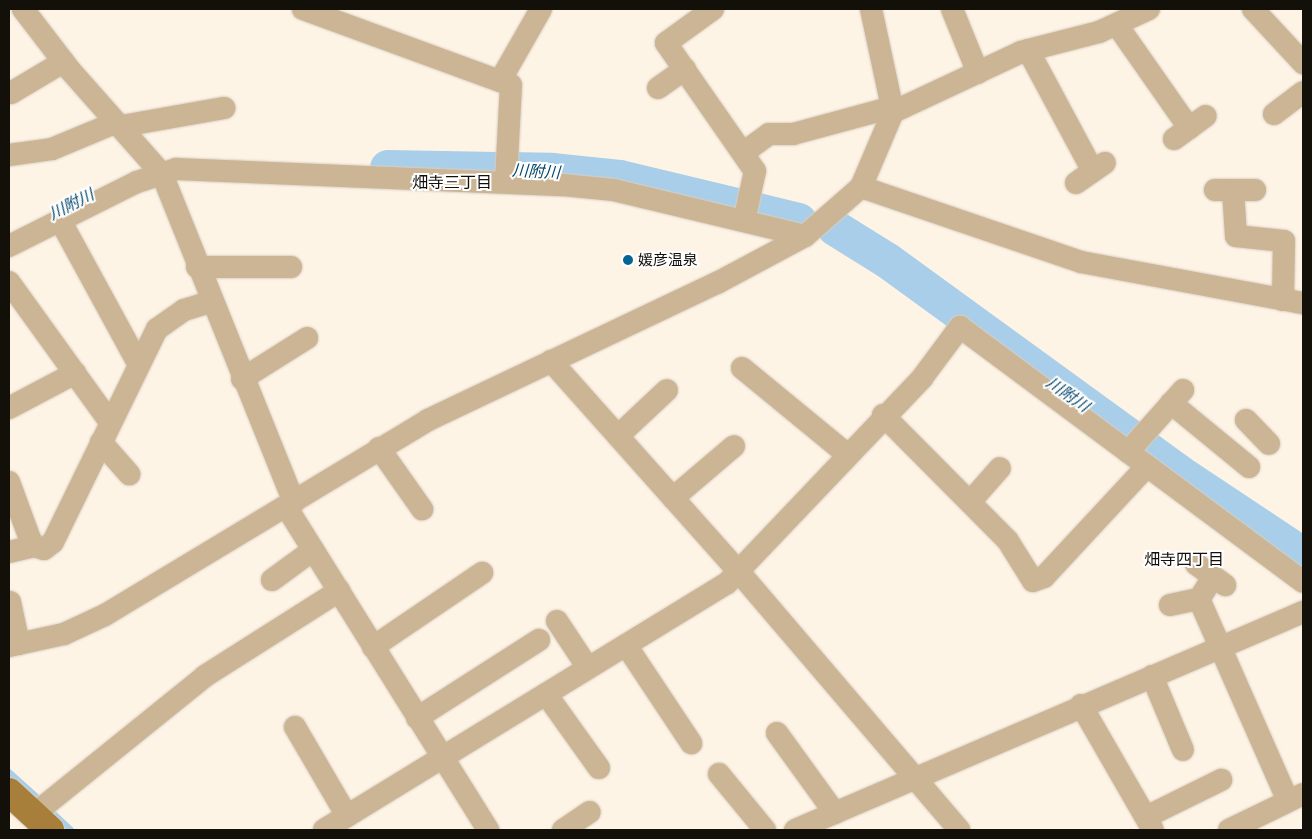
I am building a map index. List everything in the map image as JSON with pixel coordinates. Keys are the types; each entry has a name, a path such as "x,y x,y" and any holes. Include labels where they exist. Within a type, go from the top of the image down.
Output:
{"main road":[{"path":"9,792 42,822"}],"street":[{"path":"23,9 63,62 120,124 162,174 210,302 291,505 313,550 488,830"},
{"path":"303,9 511,85 507,173"},
{"path":"500,81 541,9"},
{"path":"713,9 666,43 755,171 746,212"},
{"path":"10,602 14,645 64,634 106,615 291,505 378,448 805,236 861,187 893,110 871,9"},
{"path":"952,9 978,73"},
{"path":"743,153 769,134 793,134 893,110 1028,50 1117,25 1149,9"},
{"path":"1253,9 1303,63"},
{"path":"1117,25 1190,128"},
{"path":"1028,50 1092,172"},
{"path":"11,93 63,62"},
{"path":"658,88 685,69"},
{"path":"1274,114 1303,92"},
{"path":"9,154 52,149 120,124 224,108"},
{"path":"9,246 137,182 176,169 507,173 746,212 805,236"},
{"path":"861,187 1081,262 1293,302 1284,241 1236,236 1224,190 1255,190"},
{"path":"60,220 138,364"},
{"path":"197,267 291,268"},
{"path":"9,282 75,372 105,432 129,474"},
{"path":"9,552 34,546 44,549 53,542 138,364 157,329 168,319 210,302"},
{"path":"324,830 626,645 739,572 848,455 883,414 922,378 960,327 1135,445 1147,466 1303,582"},
{"path":"242,379 307,338"},
{"path":"551,361 739,572 959,830"},
{"path":"742,368 848,455"},
{"path":"9,408 75,372"},
{"path":"618,436 667,390"},
{"path":"1135,445 1177,397 1223,450 1244,463 1258,434"},
{"path":"883,414 1008,541 1027,576 1039,581 1147,466"},
{"path":"673,498 734,446"},
{"path":"378,448 422,509"},
{"path":"970,502 1000,468"},
{"path":"9,482 34,546"},
{"path":"272,580 313,550"},
{"path":"373,646 482,573"},
{"path":"1170,605 1199,598 1212,575"},
{"path":"42,822 205,676 338,591"},
{"path":"1199,598 1219,647 1298,799 1229,830"},
{"path":"796,830 1081,705 1303,612"},
{"path":"557,621 588,668"},
{"path":"417,718 525,641"},
{"path":"626,645 691,743"},
{"path":"1152,676 1183,750"},
{"path":"546,694 599,768"},
{"path":"1081,705 1149,824 1221,780"},
{"path":"295,727 347,816"},
{"path":"777,732 835,813"},
{"path":"719,774 765,830"},
{"path":"563,830 590,812"}],"waterway":[{"name":"川附川","path":"388,168 552,171 620,178 799,221"},
{"name":"川附川","path":"835,228 888,261 1178,472 1303,555"},
{"path":"9,772 36,796"},
{"path":"54,814 71,830"}],"place":[{"name":"媛彦温泉","path":"628,260"}],"district":[{"name":"畑寺三丁目","path":"452,182"},
{"name":"畑寺四丁目","path":"1184,559"}]}
